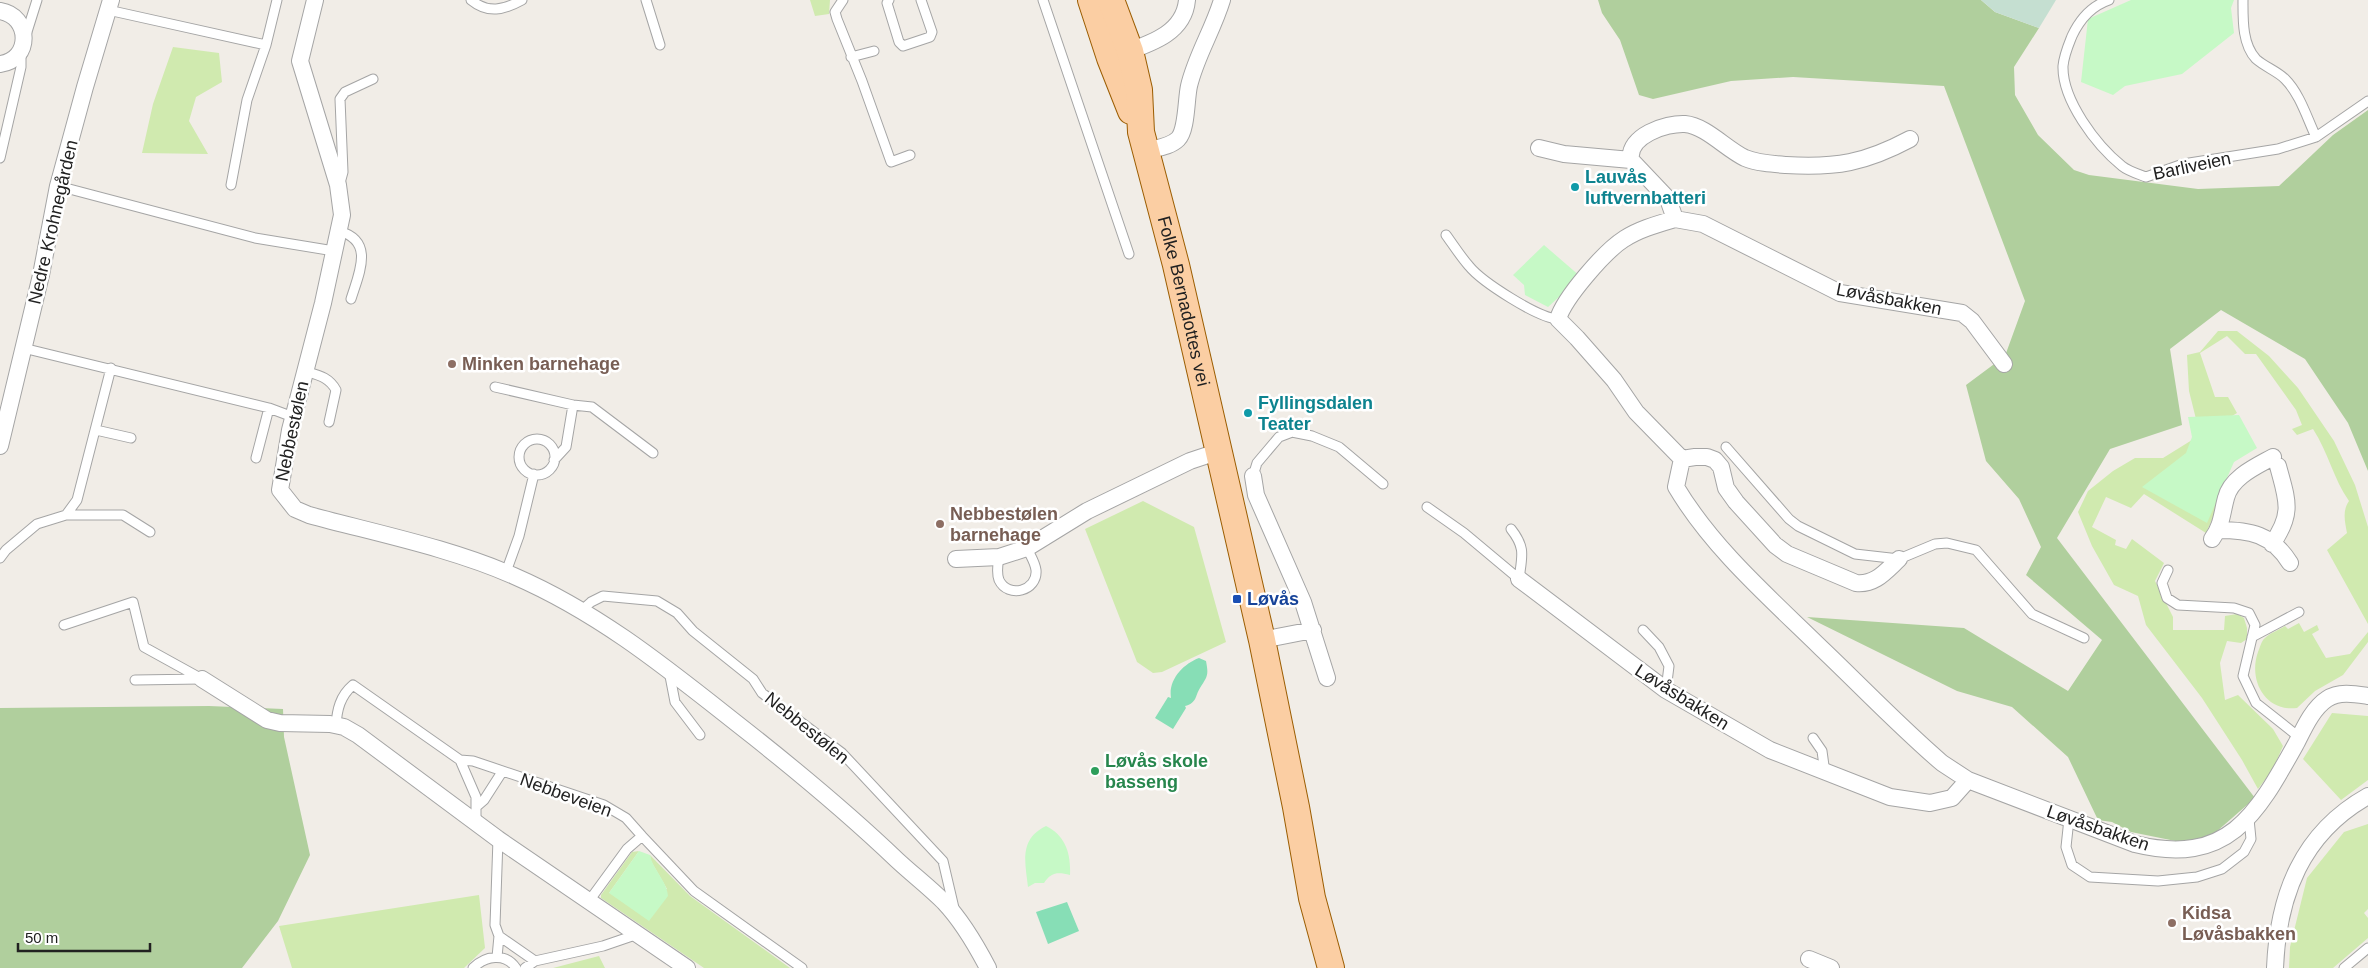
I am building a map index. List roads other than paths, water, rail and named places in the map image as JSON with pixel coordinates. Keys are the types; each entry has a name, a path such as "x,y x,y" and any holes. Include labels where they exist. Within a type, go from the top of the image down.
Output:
{"main road":[{"name":"Folke Bernadottes vei","path":"1091,0 1139,90 1143,142 1174,257 1217,452 1262,640 1296,807 1312,898 1331,968"},
{"name":"Folke Bernadottes vei","path":"1111,0 1120,55"},
{"name":"Folke Bernadottes vei","path":"1296,807 1327,892 1347,968"}],"street":[{"name":"Nebbestølen","path":"315,0 300,61 338,185 342,215 293,417 280,490 295,509 309,515 470,559 506,572 582,610 622,636 668,668 816,786 943,901 956,917 988,968"},
{"path":"1120,55 1172,31 1186,12 1187,0"},
{"path":"1143,142 1166,146 1178,139 1182,132 1189,86 1222,0"},
{"name":"Nedre Krohnegården","path":"0,446 42,275 58,186 109,5"},
{"path":"0,11 7,12 20,23 23,44 10,61 0,64"},
{"path":"1675,219 1668,199 1632,160 1630,154 1642,138 1664,127 1686,124 1710,135 1745,158 1769,164 1815,167 1847,164 1872,158 1910,139"},
{"path":"1539,148 1564,154 1632,160"},
{"name":"Løvåsbakken","path":"1558,319 1574,292 1614,246 1624,238 1644,229 1675,219 1703,224 1840,293 1962,313 1972,321 2004,364"},
{"path":"1558,319 1614,380 1636,412 1682,459 1707,457 1715,460 1721,467 1726,488 1775,546 1787,554 1856,584 1866,584 1876,580 1899,559"},
{"path":"956,559 999,557 1027,548 1086,511 1190,461 1217,452"},
{"name":"Løvåsbakken","path":"1682,459 1676,487 1689,510 1716,542 1767,595 1928,751 1968,780 2135,844 2171,849 2212,842 2240,827 2249,819 2268,794 2317,709 2326,700 2342,694 2368,696"},
{"path":"2272,544 2282,528 2288,511 2276,462 2248,472 2228,492 2215,534 2251,531 2272,544 2285,556 2290,564"},
{"path":"1253,476 1256,495 1313,630 1327,678"},
{"name":"Løvåsbakken","path":"1519,579 1666,690 1770,750 1890,797 1930,803 1952,798 1968,780"},
{"path":"1262,640 1313,630"},
{"path":"202,679 267,720 280,723 336,726 358,735 477,814 498,840 687,968"},
{"path":"2275,968 2284,903 2294,874 2314,842 2332,822 2350,806 2368,796"},
{"path":"1809,959 1831,968"}],"lane":[{"path":"0,158 21,67 23,44 37,0"},
{"path":"231,185 247,100 266,45 277,0"},
{"path":"471,0 486,9 502,10 522,0"},
{"path":"646,0 660,46"},
{"path":"843,0 835,12 891,162 910,155"},
{"path":"889,0 887,4 899,42 903,46 930,37 932,32 921,0"},
{"path":"1043,0 1128,254"},
{"name":"Barliveien","path":"2109,0 2096,4 2078,23 2066,49 2063,66 2066,90 2088,131 2123,167 2146,177 2183,164 2278,150 2316,137 2368,101"},
{"path":"2243,0 2246,39 2249,47 2256,59 2285,79 2294,91 2316,137"},
{"path":"109,5 266,45"},
{"path":"851,57 874,51"},
{"name":"Nebbestølen","path":"338,185 341,182 343,172 340,99 345,92 373,79"},
{"path":"58,186 255,238 334,251"},
{"path":"339,231 349,234 358,240 361,249 362,263 352,298"},
{"path":"1446,235 1470,268 1488,283 1533,311 1551,319 1558,319"},
{"path":"24,348 269,408 293,417"},
{"path":"66,516 76,500 111,368"},
{"path":"305,371 326,378 336,390 329,422"},
{"path":"495,388 573,405 592,406 653,453"},
{"path":"554,460 566,447 573,405"},
{"path":"256,458 269,408"},
{"path":"96,430 131,438"},
{"path":"1253,476 1257,464 1280,437 1292,432 1312,436 1339,447 1357,460 1383,484"},
{"path":"533,439 545,441 553,449 554,460 553,465 545,473 534,474 528,472 520,463 520,451 527,442 533,439"},
{"path":"1726,447 1789,519 1798,526 1855,554 1899,559 1914,552 1941,544 1962,546 1976,550 2032,614 2084,638"},
{"path":"506,572 519,536 534,474"},
{"name":"Løvåsbakken","path":"1427,507 1464,533 1519,579"},
{"path":"0,558 6,550 37,524 66,516 123,515 150,532"},
{"path":"1511,529 1520,540 1523,550 1519,579"},
{"path":"999,557 997,572 1001,584 1012,591 1025,589 1030,586 1036,574 1036,568 1027,548"},
{"path":"2168,570 2162,583 2168,598 2178,605 2234,608 2249,613 2254,625 2243,676 2256,703 2300,737"},
{"name":"Nebbestølen","path":"582,610 591,602 603,596 657,601 677,613 693,631 754,680 762,693 842,753 943,861 956,917"},
{"path":"64,625 133,602 144,647 202,679"},
{"path":"2252,638 2299,612"},
{"path":"1644,630 1659,647 1669,666 1666,690"},
{"path":"668,668 676,702 700,735"},
{"path":"135,680 202,679"},
{"name":"Nebbeveien","path":"336,726 337,709 345,691 352,685 460,760 473,761 604,805 626,818 694,892 802,968"},
{"path":"1813,738 1822,751 1825,773"},
{"path":"460,760 476,797 477,814"},
{"path":"477,814 502,772"},
{"path":"2069,819 2066,847 2072,865 2090,877 2158,881 2197,876 2222,869 2244,852 2251,839 2249,819"},
{"path":"589,901 627,850 642,836"},
{"path":"497,957 499,936 496,925 498,840"},
{"path":"525,968 535,961 603,946 638,934"},
{"path":"499,936 535,961"},
{"path":"2344,968 2368,948"},
{"path":"473,968 488,958 497,957 506,959 516,968"}],"place":[{"name":"Lauvås luftvernbatteri","path":"1575,187"},
{"name":"Minken barnehage","path":"452,364"},
{"name":"Fyllingsdalen Teater","path":"1248,413"},
{"name":"Nebbestølen barnehage","path":"940,524"},
{"name":"Løvås","path":"1237,599"},
{"name":"Løvås skole basseng","path":"1095,771"},
{"name":"Kidsa Løvåsbakken","path":"2172,923"}]}
